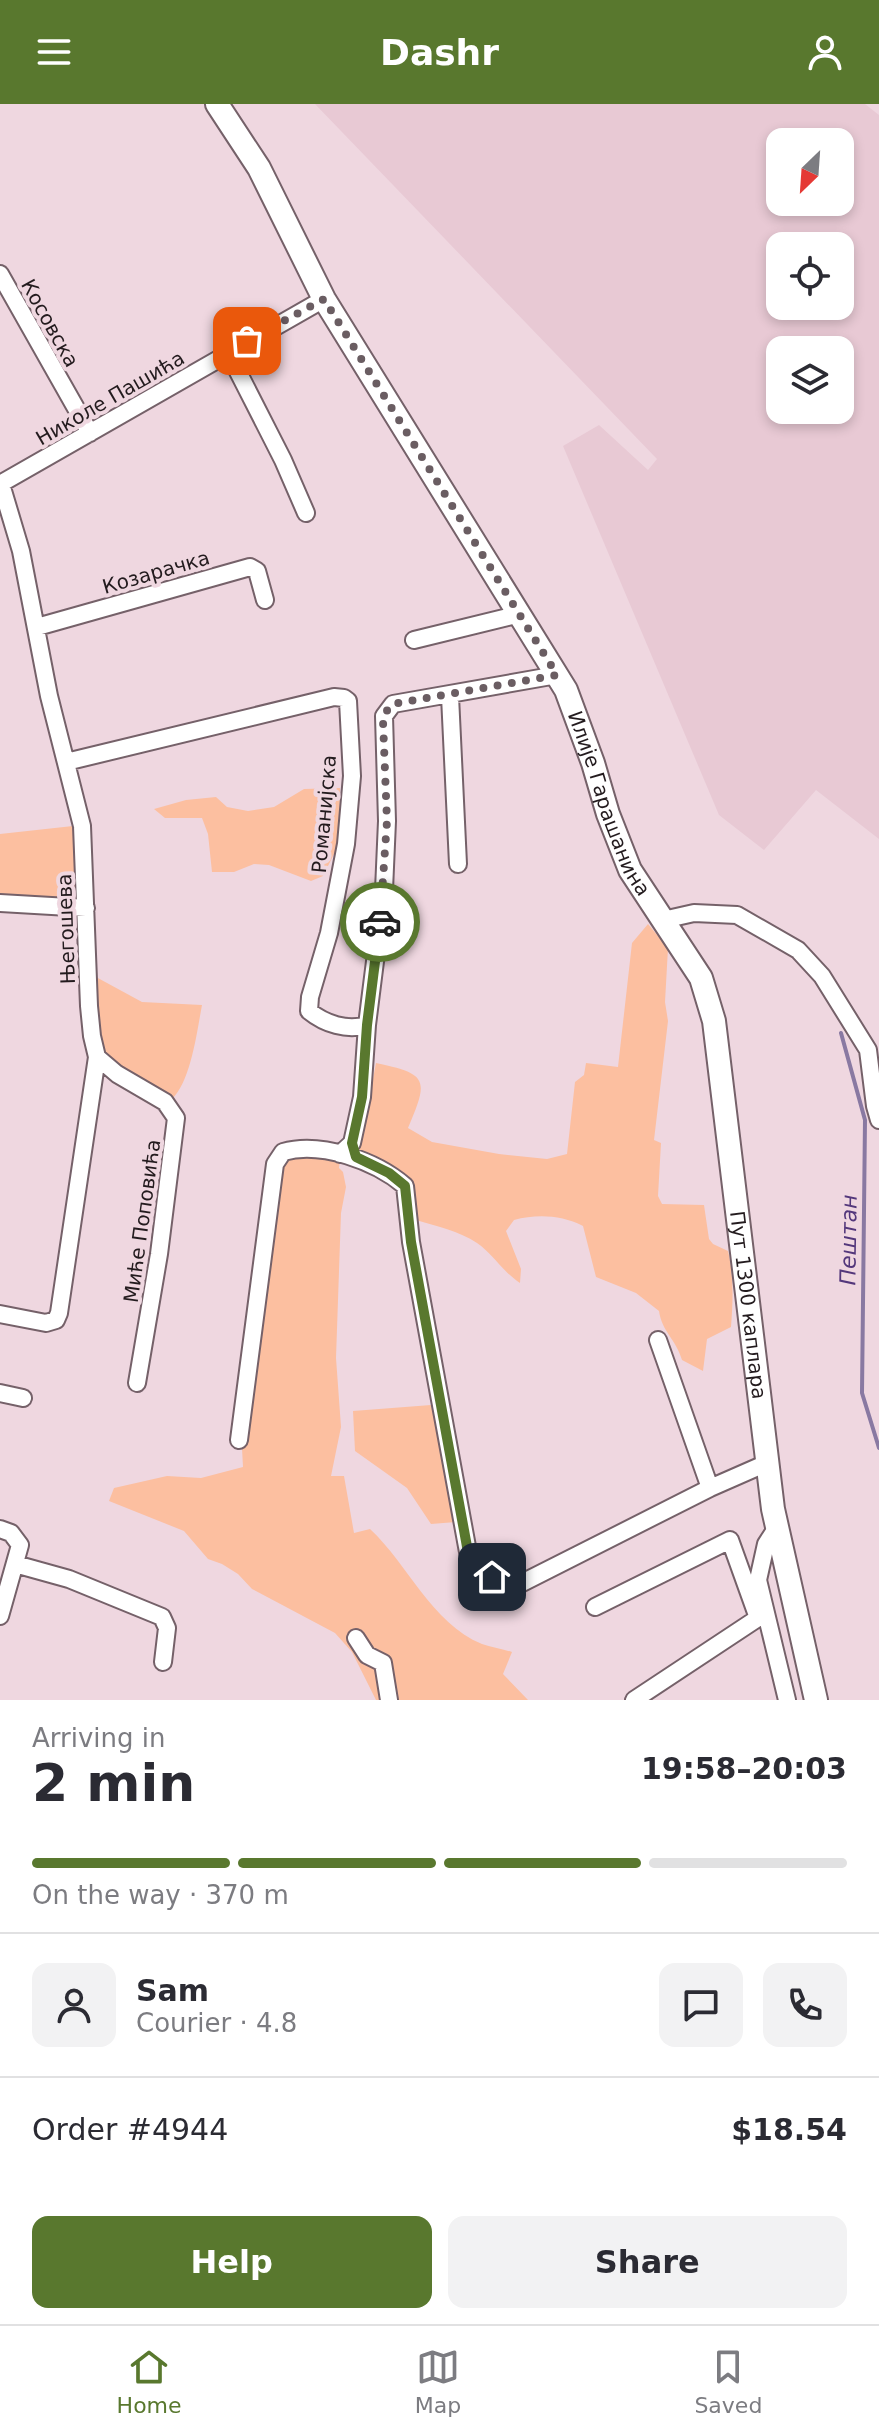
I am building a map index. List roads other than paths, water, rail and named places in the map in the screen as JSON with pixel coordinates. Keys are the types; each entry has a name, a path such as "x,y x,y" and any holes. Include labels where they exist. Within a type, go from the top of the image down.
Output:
{"main road":[{"name":"Илије Гарашанина","path":"217,104 259,168 324,299 566,690 630,870 663,920"},
{"name":"Пут 1300 каплара","path":"663,920 701,978 714,1021 767,1463 777,1527 816,1700"}],"street":[{"name":"Косовска","path":"0,274 90,433"},
{"name":"Николе Пашића","path":"0,484 324,299"},
{"path":"228,352 283,460 306,513"},
{"name":"Његошева","path":"0,484 21,551 49,696 82,826 89,1006 97,1057 59,1313 56,1320 46,1323 0,1314"},
{"name":"Козарачка","path":"37,627 250,567 257,571 265,600"},
{"path":"414,640 520,614"},
{"path":"349,1151 362,1097 367,1025 384,890 387,821 384,716 393,704 557,675"},
{"path":"450,696 458,864"},
{"name":"Романијска","path":"66,762 334,697 348,701 352,776 346,844 329,933 310,997 309,1011 352,1030 367,1025"},
{"path":"0,903 86,908"},
{"path":"663,920 694,913 737,915 798,950 822,976 871,1042 868,1050 879,1120"},
{"name":"Миће Поповића","path":"97,1057 117,1074 165,1102 176,1118 159,1254 137,1383"},
{"path":"239,1440 275,1164 283,1152 297,1148 349,1151 389,1173 405,1186 411,1242 468,1552 479,1568 492,1577 516,1586 710,1488 767,1463"},
{"path":"658,1340 710,1488"},
{"path":"0,1393 23,1398"},
{"path":"634,1700 758,1618 752,1580 766,1544 777,1527"},
{"path":"0,1529 11,1533 20,1545 0,1616"},
{"path":"595,1607 730,1540 752,1580 787,1700"},
{"path":"15,1564 69,1579 162,1617 167,1628 163,1662"},
{"path":"356,1638 367,1655 383,1663 389,1700"}],"waterway":[{"name":"Пештан","path":"841,1033 865,1120 862,1393 879,1448"}]}
